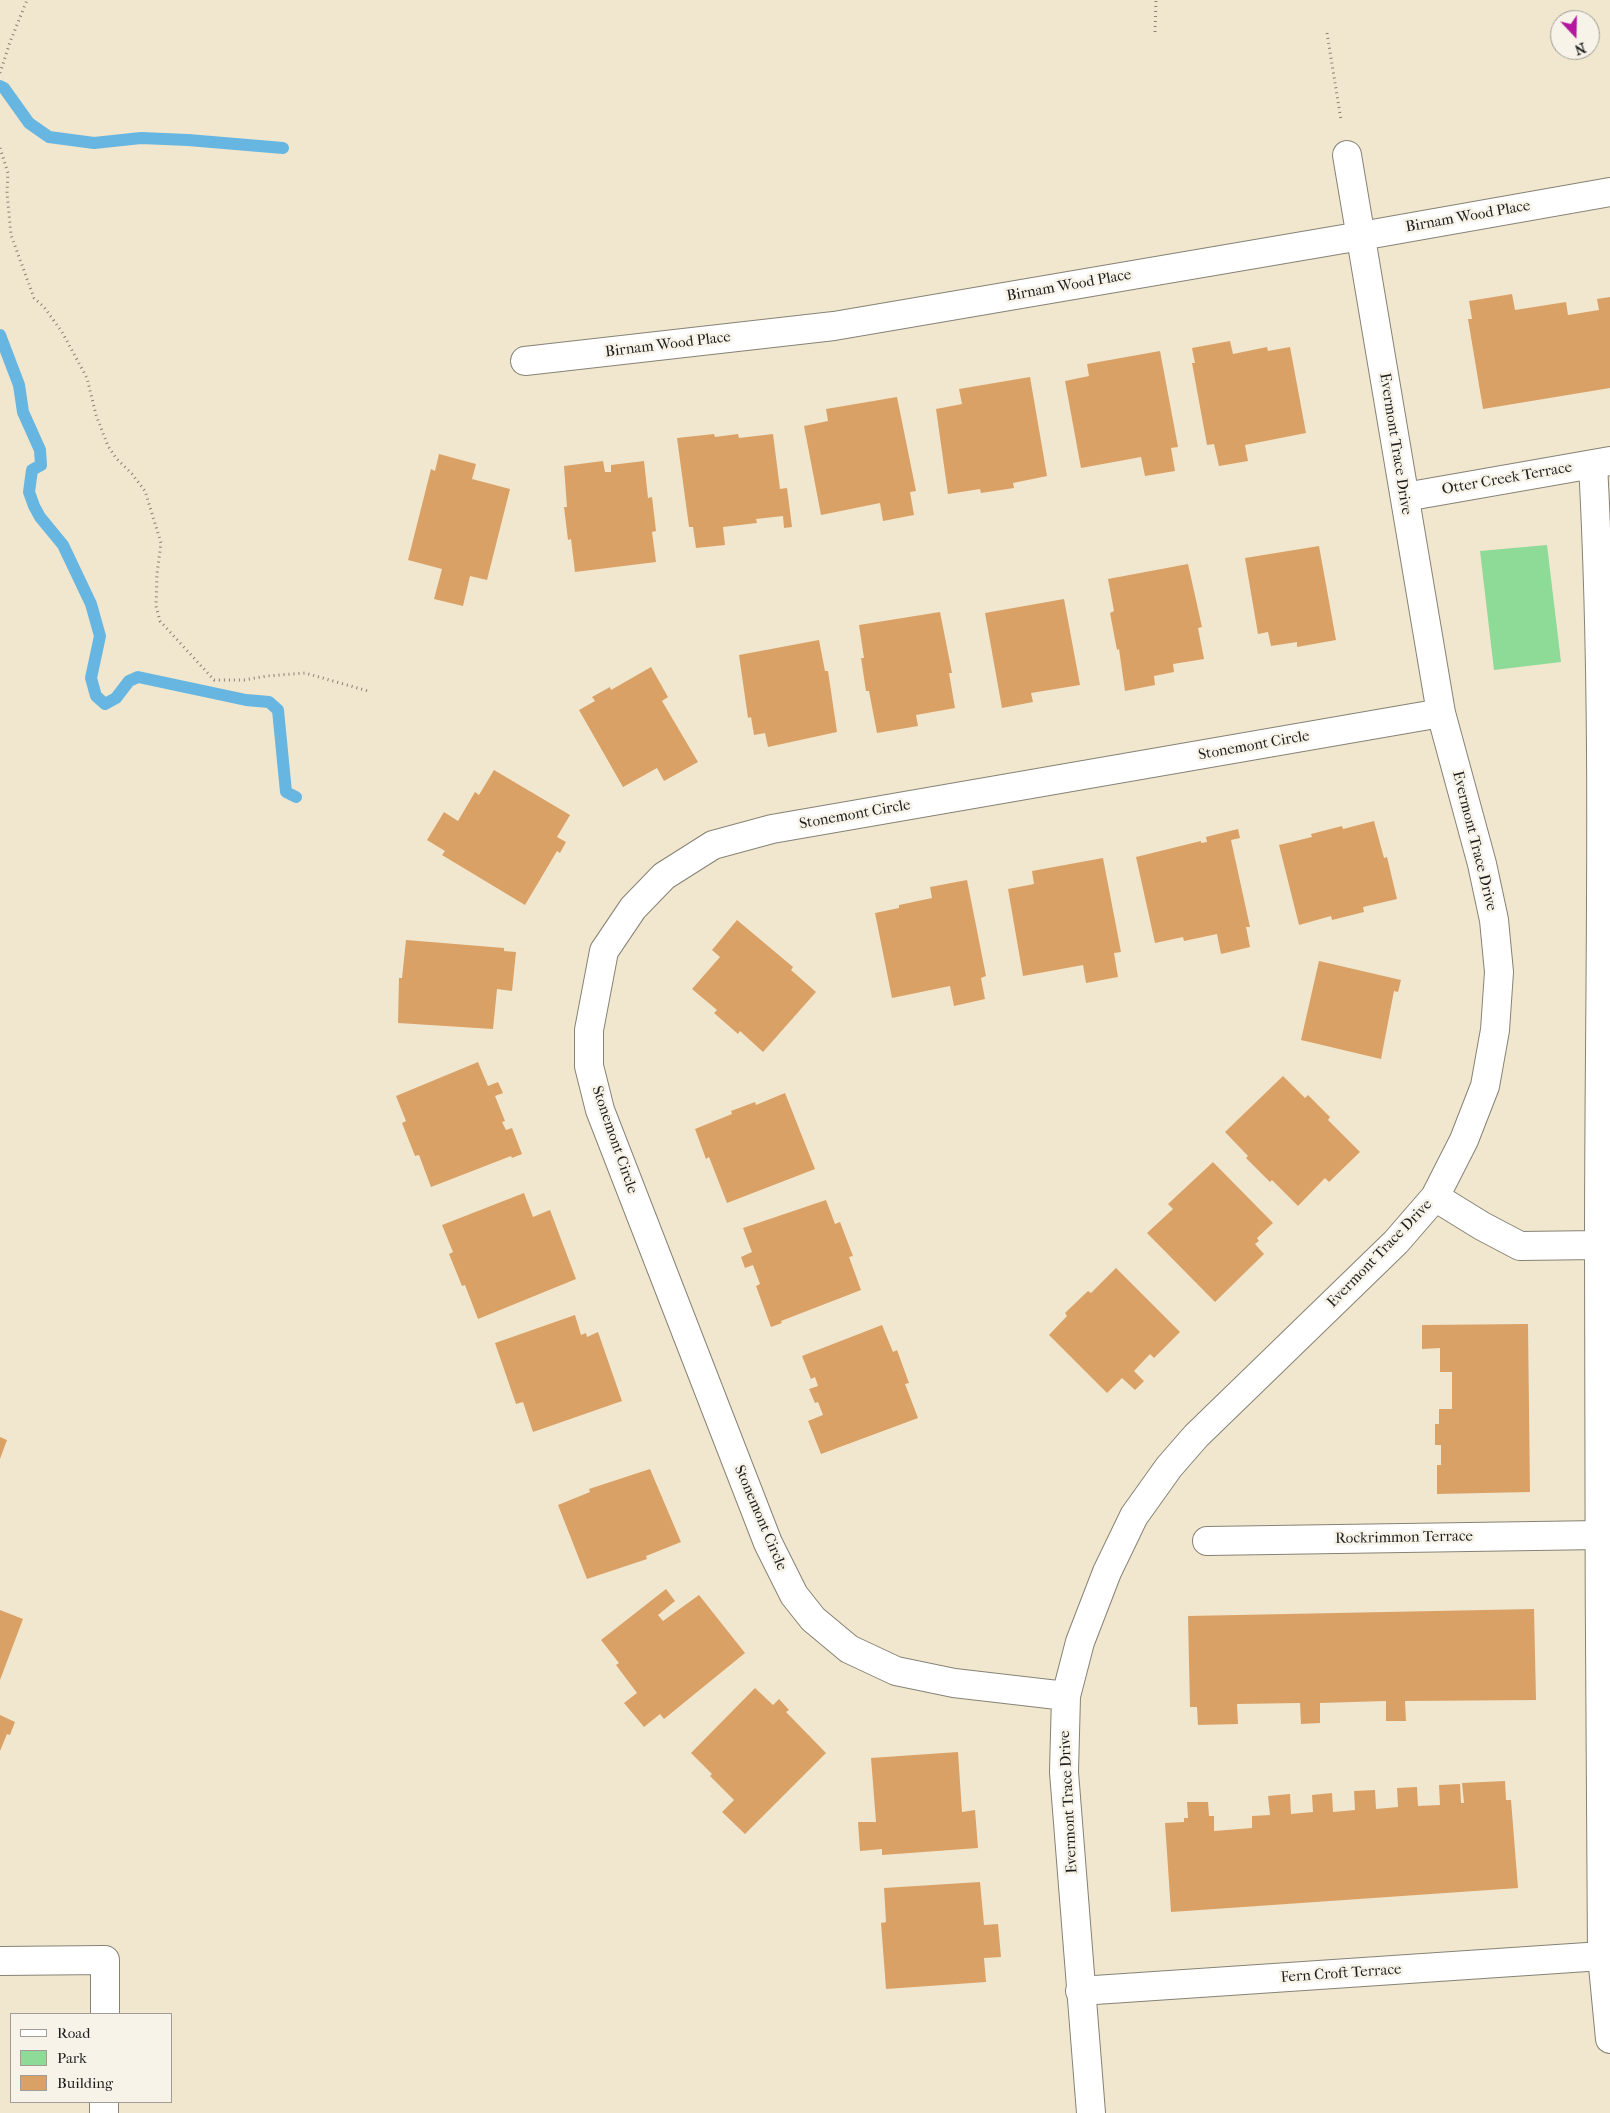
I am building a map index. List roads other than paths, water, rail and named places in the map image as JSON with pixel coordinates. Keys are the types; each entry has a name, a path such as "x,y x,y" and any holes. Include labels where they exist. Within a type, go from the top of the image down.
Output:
{"street":[{"name":"Evermont Trace Drive","path":"1091,2113 1064,1772 1066,1696 1080,1642 1107,1572 1134,1516 1169,1467 1196,1436 1396,1242 1435,1197 1464,1140 1485,1086 1495,1030 1499,972 1494,920 1482,864 1441,713 1347,155"},
{"name":"Birnam Wood Place","path":"525,361 834,326 1610,192"},
{"name":"Otter Creek Terrace","path":"1404,497 1602,462"},
{"path":"1602,462 1598,544 1601,867 1599,1245 1602,1956 1610,2039"},
{"name":"Stonemont Circle","path":"1066,1696 954,1683 896,1671 849,1648 813,1619 794,1595 768,1543 600,1110 589,1066 589,1030 604,951 633,908 664,876 713,845 772,829 1441,713"},
{"path":"1435,1197 1482,1226 1520,1246 1599,1245"},
{"name":"Rockrimmon Terrace","path":"1207,1541 1600,1535"},
{"name":"Fern Croft Terrace","path":"1080,1991 1602,1956"},
{"path":"0,1961 104,1960 104,2013"}],"waterway":[{"path":"0,86 4,88 29,123 49,137 94,143 141,138 283,148"},
{"path":"0,335 19,385 23,412 40,450 41,465 32,470 29,492 40,517 63,545 91,604 100,636 91,678 96,696 105,704 116,698 129,681 138,677 246,700 269,702 278,710 286,792 296,797"}]}
